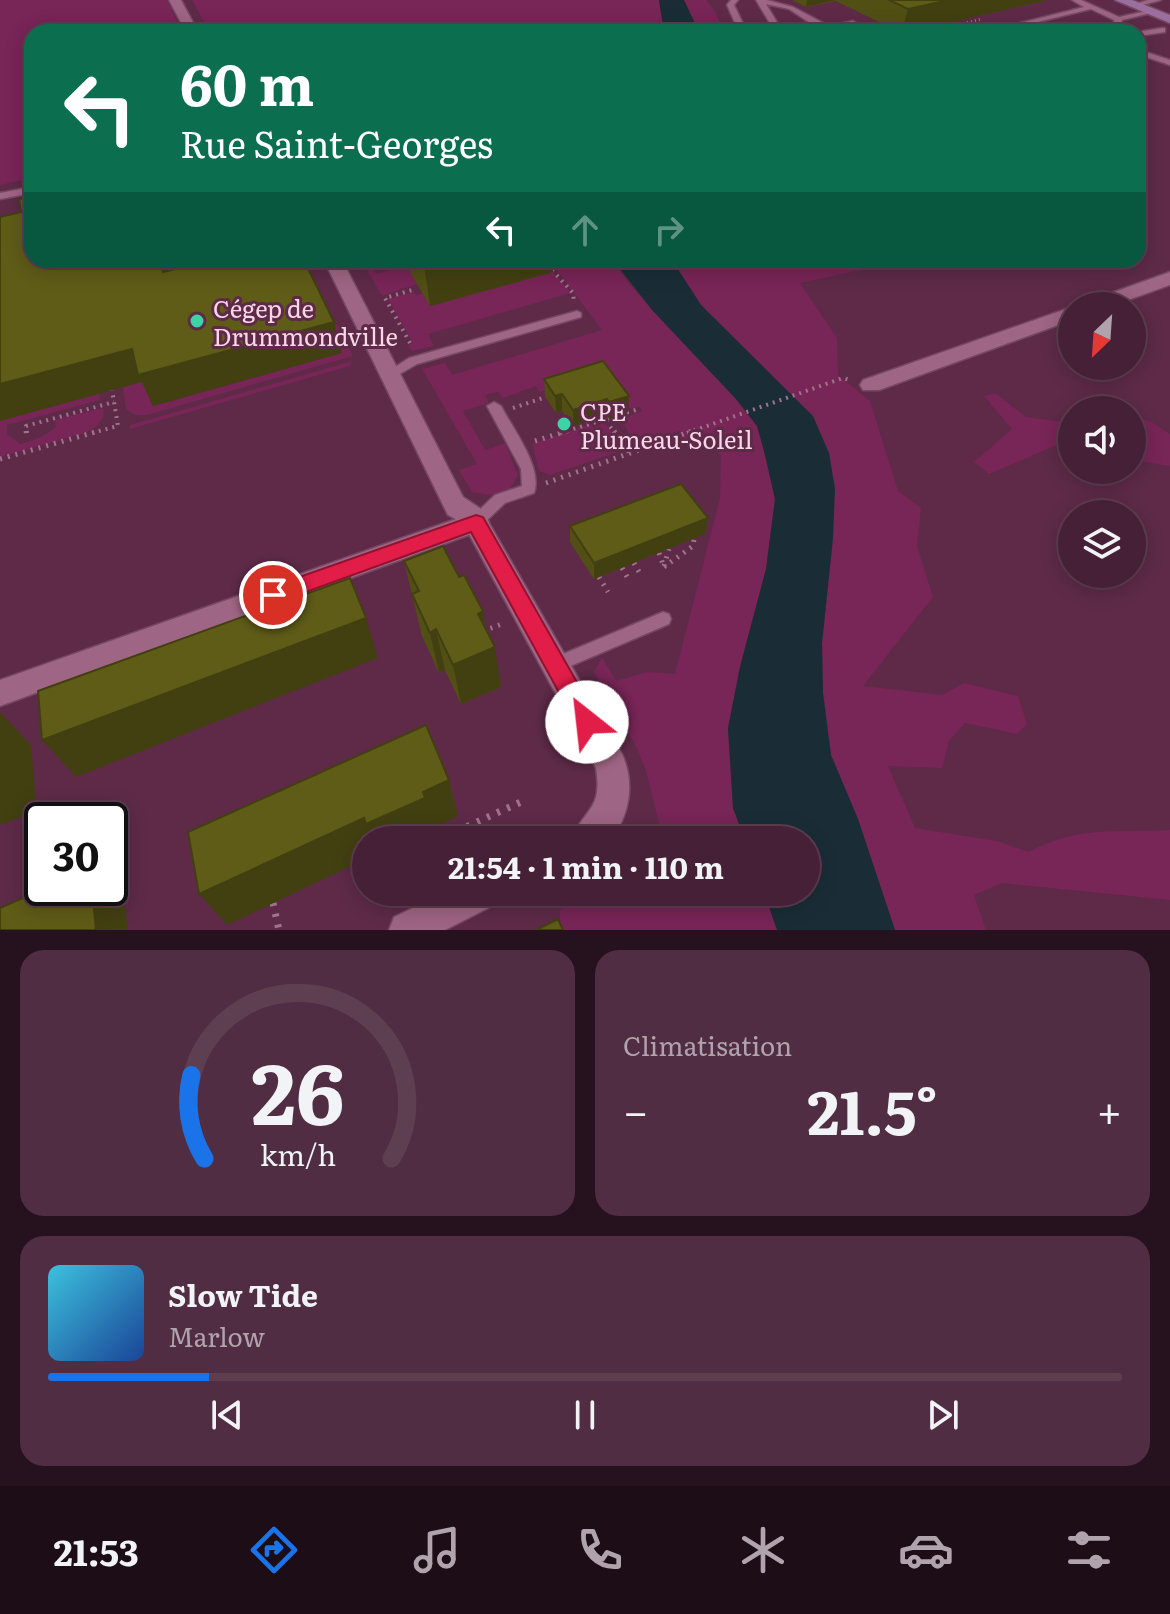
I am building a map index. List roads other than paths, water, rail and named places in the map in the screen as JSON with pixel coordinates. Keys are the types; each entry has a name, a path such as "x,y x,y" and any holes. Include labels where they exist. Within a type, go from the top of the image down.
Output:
{"main road":[{"path":"1121,0 1135,5 1155,6 1168,26"}],"street":[{"path":"175,0 188,24"},
{"path":"337,268 379,350 387,376 457,508 472,516 476,522 611,765 615,783 609,815 600,826"},
{"path":"1132,292 1170,278"},
{"path":"871,385 1058,318"},
{"path":"0,693 476,522"},
{"path":"407,930 456,906"}],"lane":[{"path":"735,0 730,5 739,24"},
{"path":"760,0 791,8 819,24"},
{"path":"760,0 774,24"},
{"path":"1075,0 1118,22 1130,24"},
{"path":"1111,24 1155,6"},
{"path":"1021,24 1088,8"},
{"path":"1146,25 1168,26"},
{"path":"1146,32 1168,26"},
{"path":"0,196 24,192"},
{"path":"387,376 413,361 577,315"},
{"path":"476,522 500,499 529,489 528,469 494,406"},
{"path":"555,665 663,619"}],"water":[{"path":"659,0 684,0 695,24 663,24"},
{"path":"619,268 677,268 701,305 813,416 829,453 835,489 822,643 823,693 831,755 858,819 895,930 777,930 769,906 820,906 820,826 740,826 733,808 728,728 740,667 766,569 775,499 757,426 736,399 652,310"}],"place":[{"name":"Cégep de Drummondville","path":"197,321"},
{"name":"CPE Plumeau-Soleil","path":"564,424"}]}
